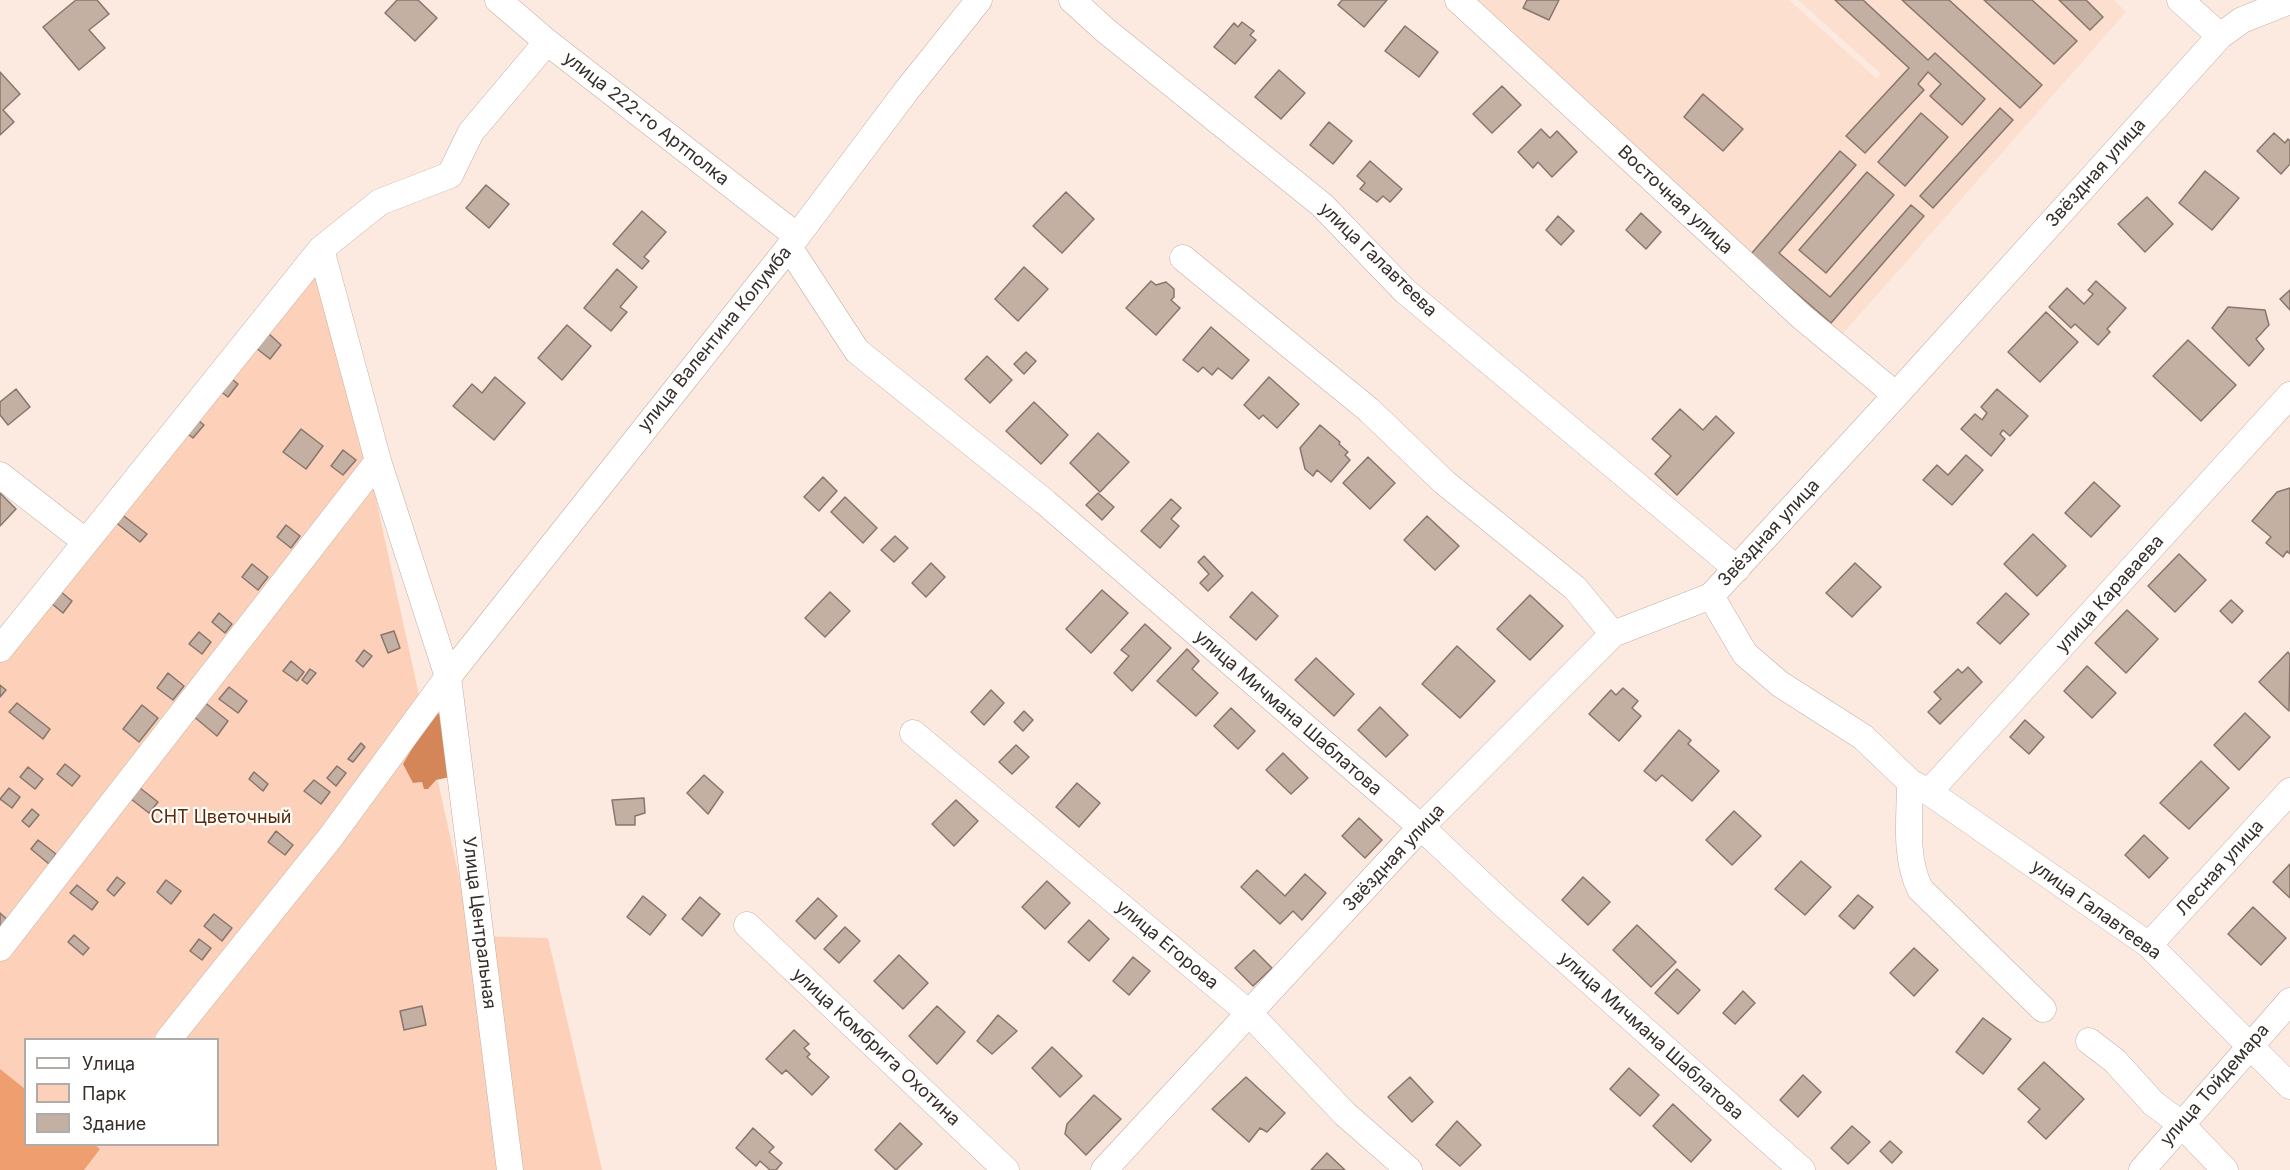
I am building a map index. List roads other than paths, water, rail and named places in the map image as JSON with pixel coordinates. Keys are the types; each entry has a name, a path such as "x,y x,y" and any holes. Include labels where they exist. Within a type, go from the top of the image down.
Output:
{"street":[{"name":"улица 222-го Артполка","path":"498,0 793,241"},
{"name":"улица Валентина Колумба","path":"170,1038 330,838 448,677 793,241 907,90 979,0"},
{"name":"улица Галавтеева","path":"1072,0 1105,30 1322,205 1405,291 1737,569"},
{"name":"Восточная улица","path":"1458,0 1802,317 1896,395"},
{"path":"2180,0 2220,36"},
{"name":"Звёздная улица","path":"1104,1170 1421,827 1613,634 1711,596 2220,36 2242,20 2290,0"},
{"path":"0,650 321,249 380,202 450,175 471,132 547,42"},
{"name":"улица Мичмана Шаблатова","path":"793,241 858,351 1045,502 1421,827 1505,906 1802,1170"},
{"name":"Улица Центральная","path":"321,249 378,461 448,677 510,1170"},
{"path":"1183,258 1369,410 1444,482 1575,588 1613,634"},
{"name":"улица Караваева","path":"1920,787 2290,395"},
{"path":"0,948 378,461"},
{"path":"0,475 86,542"},
{"name":"улица Галавтеева","path":"1711,596 1744,654 1779,684 1863,737 1920,787 2149,945 2290,1086"},
{"name":"улица Егорова","path":"914,732 1249,1013 1345,1114 1409,1170"},
{"path":"1920,787 1910,860 1920,889 2043,1009"},
{"name":"Лесная улица","path":"2149,945 2290,791"},
{"name":"улица Комбрига Охотина","path":"747,925 1006,1170"},
{"name":"улица Тойдемара","path":"2142,1170 2290,1001"},
{"path":"2089,1041 2115,1061 2153,1103 2181,1124 2225,1170"}],"park label":[{"name":"СНТ Цветочный","path":"221,818"}]}
